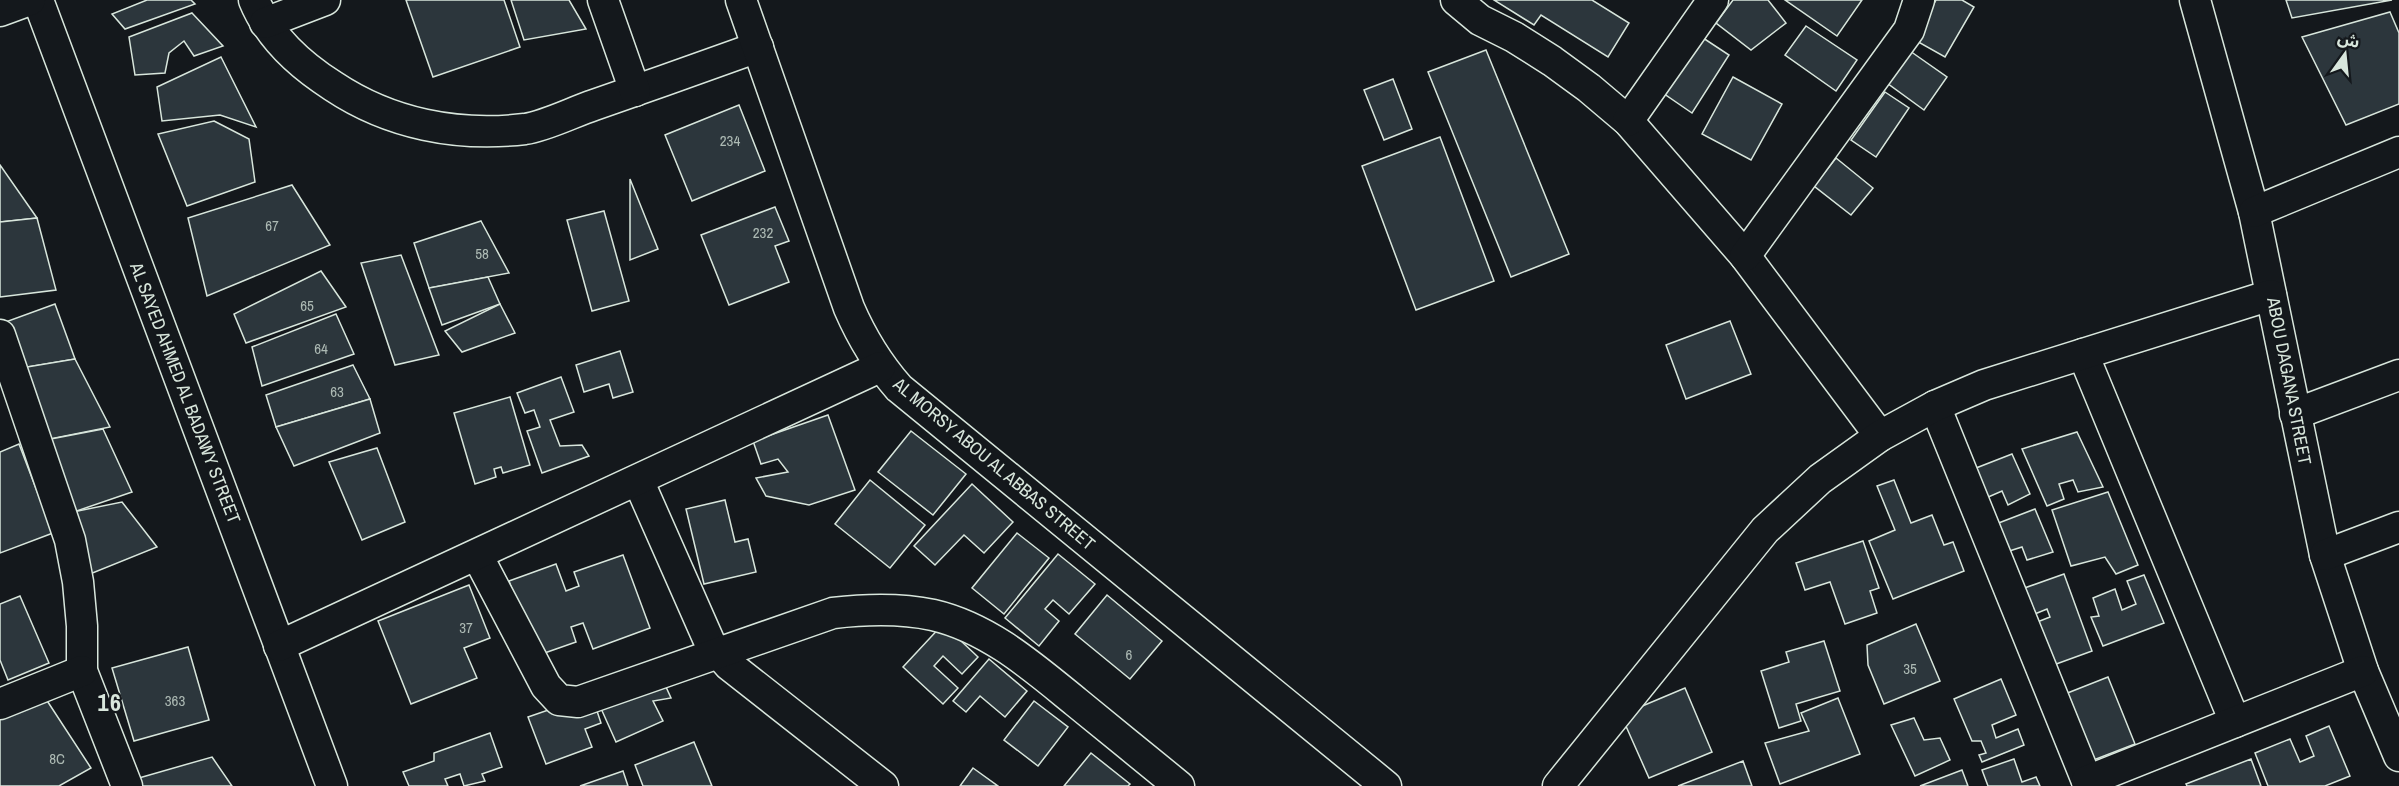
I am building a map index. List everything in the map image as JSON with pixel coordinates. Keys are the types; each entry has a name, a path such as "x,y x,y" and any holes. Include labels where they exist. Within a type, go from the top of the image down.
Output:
{"street":[{"path":"0,11 30,0"},
{"name":"AL SAYED AHMED AL BADAWY STREET","path":"38,0 332,786"},
{"path":"325,0 259,11 282,44 315,74 352,99 394,117 438,128 482,132 528,129 758,47"},
{"path":"603,0 635,91"},
{"name":"AL MORSY ABOU AL ABBAS STREET","path":"741,0 849,308 862,339 880,367 899,388 1386,786"},
{"path":"1456,0 1480,20 1514,37 1552,61 1628,121 1745,256 1880,436"},
{"path":"1628,121 1713,0"},
{"path":"1745,256 1909,30 1919,0"},
{"name":"ABOU DAGANA STREET","path":"2195,0 2254,212 2325,555 2363,671 2399,756"},
{"path":"2254,212 2399,152"},
{"path":"1558,786 1765,530 1820,479 1880,436 1935,406 1984,385 2271,295"},
{"path":"0,336 70,540 82,626 82,671 127,786"},
{"path":"2083,354 2235,722"},
{"path":"279,646 880,367"},
{"path":"2295,414 2399,375"},
{"path":"1935,406 2088,783 2363,671"},
{"path":"638,480 703,632 717,653 729,665 883,786"},
{"path":"2325,555 2399,527"},
{"path":"477,555 546,686 559,700 578,702 833,613 867,609 901,610 934,615 966,626 997,641 1025,661 1179,786"},
{"path":"0,704 82,671"}],"building":[{"path":"147,0 191,0 195,4 125,29 112,14"},
{"path":"406,0 504,0 520,47 433,77"},
{"path":"511,0 569,0 586,29 524,40"},
{"path":"1494,0 1592,0 1629,23 1608,57 1541,15 1534,25"},
{"path":"1733,0 1768,0 1786,23 1751,50 1716,23"},
{"path":"1785,0 1862,0 1837,36"},
{"path":"1936,0 1962,0 1974,7 1945,57 1913,39"},
{"path":"2286,0 2392,0 2292,18"},
{"path":"2390,12 2399,33 2399,104 2346,125 2302,37"},
{"path":"192,13 223,46 194,56 184,41 169,53 165,73 135,75 129,37"},
{"path":"1806,26 1857,60 1836,91 1785,55"},
{"path":"1697,34 1729,55 1692,113 1660,91"},
{"path":"1486,50 1569,254 1511,277 1428,72"},
{"path":"1910,51 1947,77 1924,110 1887,83"},
{"path":"221,57 256,127 220,115 162,121 157,87"},
{"path":"1733,77 1782,104 1751,160 1702,134"},
{"path":"1393,79 1412,129 1384,140 1364,90"},
{"path":"1885,92 1909,108 1876,157 1851,140"},
{"path":"739,105 765,171 692,201 665,135"},
{"path":"214,121 249,139 255,182 187,206 158,134"},
{"path":"1440,137 1494,281 1416,310 1362,166"},
{"path":"1836,158 1873,188 1851,215 1814,186"},
{"path":"0,165 37,218 0,222"},
{"path":"630,179 658,249 630,260"},
{"path":"292,185 330,245 207,296 188,218"},
{"path":"775,207 789,241 775,246 789,282 729,305 701,235"},
{"path":"604,211 629,301 592,311 567,220"},
{"path":"37,218 56,290 0,297 0,222"},
{"path":"481,221 509,273 429,288 414,243"},
{"path":"401,255 439,355 395,365 361,263"},
{"path":"321,271 346,307 246,343 234,314"},
{"path":"488,277 500,304 442,325 429,288"},
{"path":"55,304 75,359 3,371 0,324"},
{"path":"500,304 515,333 462,352 445,331"},
{"path":"336,314 354,354 262,386 252,347"},
{"path":"1730,321 1751,374 1686,399 1666,345"},
{"path":"620,351 633,392 613,398 609,384 584,392 576,365"},
{"path":"75,359 110,427 30,443 3,371"},
{"path":"353,365 370,399 276,427 266,395"},
{"path":"561,377 574,412 550,420 560,446 582,445 589,456 542,473 527,431 540,427 534,410 525,413 517,393"},
{"path":"510,397 530,465 503,473 501,467 494,469 496,477 475,484 454,413"},
{"path":"370,399 380,433 294,466 276,427"},
{"path":"828,415 855,490 809,505 766,496 756,478 788,472 778,459 761,464 753,441"},
{"path":"103,429 132,492 62,516 30,443"},
{"path":"911,431 966,474 933,515 878,472"},
{"path":"2077,432 2103,487 2078,492 2073,480 2059,484 2064,499 2047,506 2022,449"},
{"path":"19,444 53,533 0,553 0,452"},
{"path":"377,448 405,522 362,540 329,462"},
{"path":"2012,454 2030,494 2008,505 2002,491 1986,498 1971,470"},
{"path":"870,480 925,525 890,568 835,524"},
{"path":"1894,480 1911,523 1932,515 1944,545 1953,542 1964,571 1893,599 1869,541 1895,530 1877,486"},
{"path":"972,484 1013,522 984,553 964,535 935,565 914,546"},
{"path":"2108,492 2138,565 2116,574 2105,557 2071,566 2052,510"},
{"path":"725,500 735,542 748,539 756,572 704,584 686,509"},
{"path":"122,502 157,547 90,574 68,513"},
{"path":"2035,509 2053,552 2027,560 2022,547 2003,553 1996,524"},
{"path":"1017,533 1049,558 1004,614 972,588"},
{"path":"1863,541 1879,588 1870,591 1877,613 1845,624 1830,582 1805,590 1796,563"},
{"path":"1058,554 1095,584 1069,614 1053,600 1045,609 1059,621 1039,646 1005,618"},
{"path":"623,555 650,628 593,649 583,623 571,627 576,642 536,656 509,581 556,564 566,591 579,586 574,572"},
{"path":"2064,574 2092,651 2048,667 2032,624 2050,617 2047,609 2025,618 2016,591"},
{"path":"2144,575 2164,623 2103,646 2091,617 2099,616 2093,598 2115,589 2122,610 2136,604 2127,581"},
{"path":"469,585 490,638 464,648 477,678 411,704 378,621"},
{"path":"1107,595 1162,641 1130,679 1075,634"},
{"path":"20,596 49,663 8,680 0,660 0,604"},
{"path":"943,624 978,657 962,674 943,656 934,666 958,688 943,704 903,667"},
{"path":"1916,624 1940,681 1884,704 1868,665 1867,645"},
{"path":"1824,641 1840,691 1796,704 1801,721 1779,728 1761,671 1789,662 1786,652"},
{"path":"188,647 209,720 134,741 112,668"},
{"path":"989,659 1027,691 1005,717 980,696 966,712 953,701"},
{"path":"661,676 671,698 653,701 663,721 616,742 599,704"},
{"path":"2108,677 2135,744 2091,761 2065,694"},
{"path":"2001,679 2016,715 1992,725 1996,738 2018,729 2024,745 1982,762 1979,755 1986,753 1981,741 1972,741 1954,699"},
{"path":"1685,688 1712,752 1649,778 1621,715"},
{"path":"44,696 91,768 59,786 0,786 0,713"},
{"path":"1838,698 1860,754 1780,784 1765,743 1809,731 1801,713"},
{"path":"1034,701 1068,727 1038,766 1004,740"},
{"path":"557,707 596,708 601,723 585,729 592,747 546,764 528,717"},
{"path":"1914,718 1924,740 1940,738 1950,760 1915,776 1891,725"},
{"path":"2329,726 2350,776 2325,786 2268,786 2255,753 2290,739 2300,762 2314,756 2306,736"},
{"path":"490,733 502,767 482,774 485,781 464,786 460,774 445,779 448,786 409,786 403,772 434,761 434,753"},
{"path":"694,742 712,786 643,786 635,765"},
{"path":"1091,753 1130,784 1128,786 1064,786"},
{"path":"212,757 232,786 127,786 125,782"},
{"path":"2014,759 2022,782 2036,777 2040,786 1988,786 1982,770"},
{"path":"2251,759 2261,786 2187,786 2186,784"},
{"path":"1743,761 1752,786 1678,786"},
{"path":"973,768 998,786 960,786"},
{"path":"1962,770 1968,786 1920,786"},
{"path":"623,771 628,786 580,786"}],"district":[{"name":"16","path":"110,703"}]}
